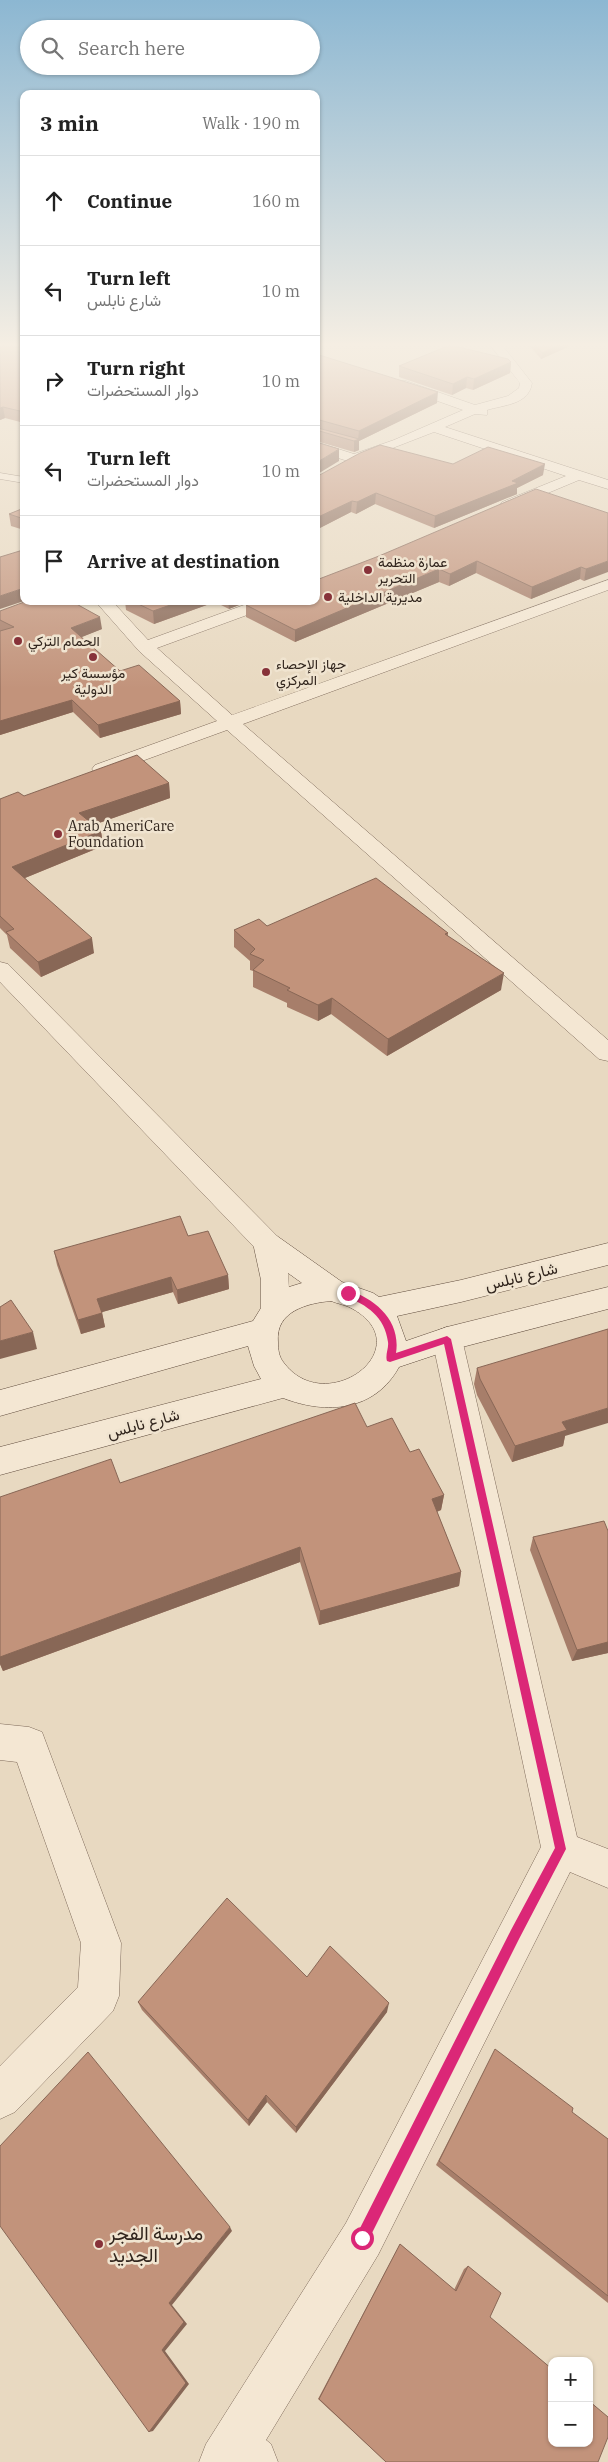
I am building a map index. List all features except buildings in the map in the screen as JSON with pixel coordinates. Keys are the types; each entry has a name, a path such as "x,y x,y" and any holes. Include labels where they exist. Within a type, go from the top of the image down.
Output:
{"street":[{"path":"339,468 353,460"},
{"path":"529,460 608,485"},
{"path":"496,510 577,476"},
{"path":"82,776 608,585"},
{"path":"107,605 145,647 608,1053"},
{"path":"145,647 260,605"},
{"path":"0,969 267,1243 332,1290"},
{"path":"0,1402 269,1319 287,1300 301,1294 332,1290 348,1293 376,1309 385,1320 391,1332 393,1345 390,1358 381,1374 366,1386 347,1395 326,1396 304,1393 286,1385 272,1373 264,1359 261,1344 269,1319 274,1280 267,1243"},
{"name":"شارع نابلس","path":"376,1309 461,1291 608,1254"},
{"path":"390,1358 447,1339 608,1298"},
{"path":"237,2457 362,2238 515,1935 561,1849 447,1339"},
{"name":"شارع نابلس","path":"0,1462 286,1385"},
{"path":"0,1742 29,1745 102,1943 98,1996 0,2097"},
{"path":"561,1849 608,1869"}],"lane":[{"path":"0,476 20,480"}],"place":[{"name":"عمارة منظمة التحرير","path":"368,570"},
{"name":"مديرية الداخلية","path":"328,597"},
{"name":"الحمام التركي","path":"18,641"},
{"name":"مؤسسة كير الدولية","path":"93,657"},
{"name":"جهاز الإحصاء المركزي","path":"266,672"},
{"name":"Arab AmeriCare Foundation","path":"58,834"},
{"name":"مدرسة الفجر الجديد","path":"99,2244"}],"route":[{"path":"348,1293 376,1309 385,1320 391,1332 393,1345 390,1358 447,1339 561,1849 515,1935 362,2238"}]}
